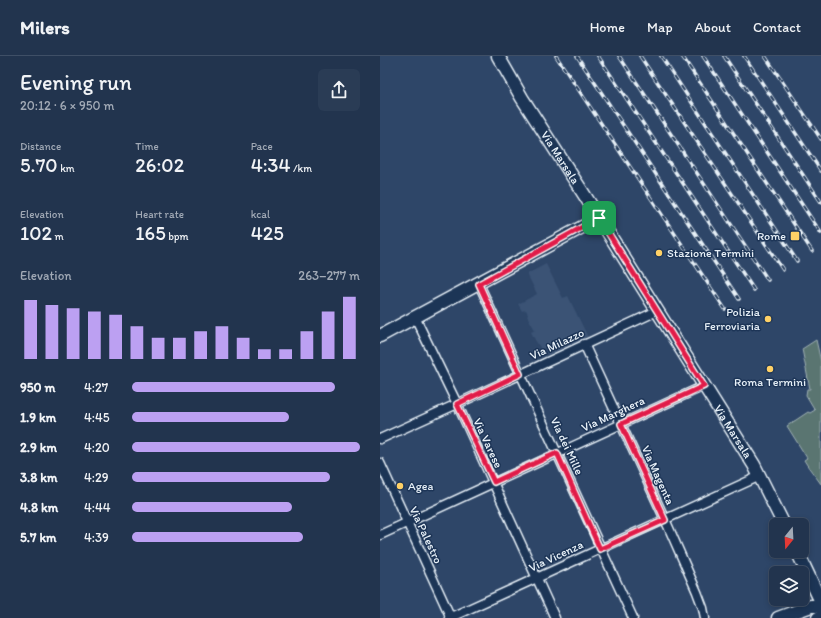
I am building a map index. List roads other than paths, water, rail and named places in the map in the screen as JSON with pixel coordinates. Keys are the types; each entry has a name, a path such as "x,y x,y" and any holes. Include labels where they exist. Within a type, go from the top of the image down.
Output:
{"main road":[{"name":"Via Marsala","path":"498,56 522,98 599,218 760,476 781,518"},
{"path":"380,336 416,318 599,218"},
{"path":"800,558 821,602"},
{"path":"778,618 811,606 821,606"}],"street":[{"name":"Via dei Mille","path":"479,284 633,618"},
{"name":"Via Milazzo","path":"380,438 657,311"},
{"name":"Via Varese","path":"416,318 494,482 555,618"},
{"name":"Via Magenta","path":"584,344 697,592 705,618"},
{"name":"Via Marghera","path":"380,534 704,386"},
{"name":"Via Palestro","path":"380,463 450,618"},
{"name":"Via Vicenza","path":"450,618 760,476"}],"railway":[{"path":"556,56 725,309"},
{"path":"577,56 739,299"},
{"path":"598,56 754,290"},
{"path":"619,56 768,280"},
{"path":"640,56 783,270"},
{"path":"661,56 797,261"},
{"path":"682,56 812,251"},
{"path":"703,56 821,233"},
{"path":"724,56 821,202"},
{"path":"744,56 821,171"},
{"path":"765,56 821,139"}],"place":[{"name":"Rome","path":"795,236"},
{"name":"Stazione Termini","path":"659,253"},
{"name":"Polizia Ferroviaria","path":"768,319"},
{"name":"Roma Termini","path":"770,369"},
{"name":"Agea","path":"400,486"}]}
